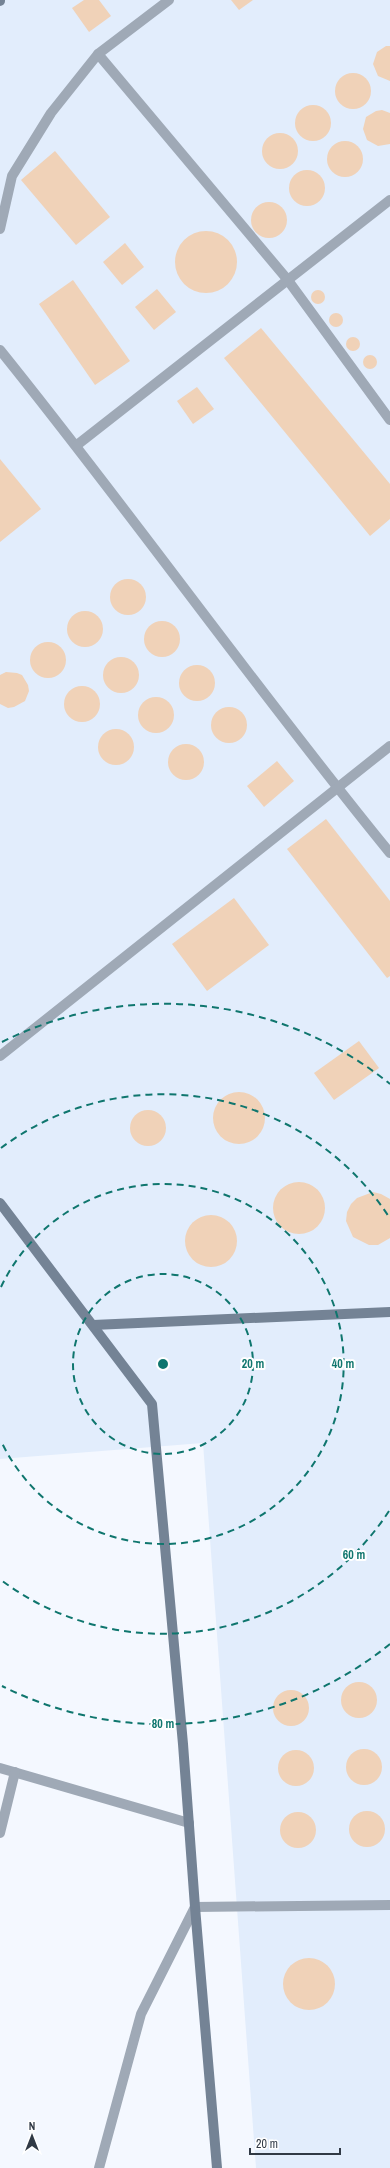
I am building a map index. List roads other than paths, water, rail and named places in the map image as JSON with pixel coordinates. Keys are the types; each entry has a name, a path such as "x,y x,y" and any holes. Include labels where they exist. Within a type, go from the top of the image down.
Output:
{"street":[{"path":"0,229 12,176 51,113 98,54 169,0"},
{"path":"98,54 287,279 390,420"},
{"path":"77,445 287,279 390,200"},
{"path":"0,350 77,445 338,788 390,853"},
{"path":"0,1056 390,746"},
{"path":"0,1203 152,1404 189,1823 217,2168"},
{"path":"93,1325 390,1312"},
{"path":"0,1768 189,1823"},
{"path":"0,1833 15,1772"},
{"path":"195,1907 390,1904"},
{"path":"98,2168 141,2014 195,1907"}]}
